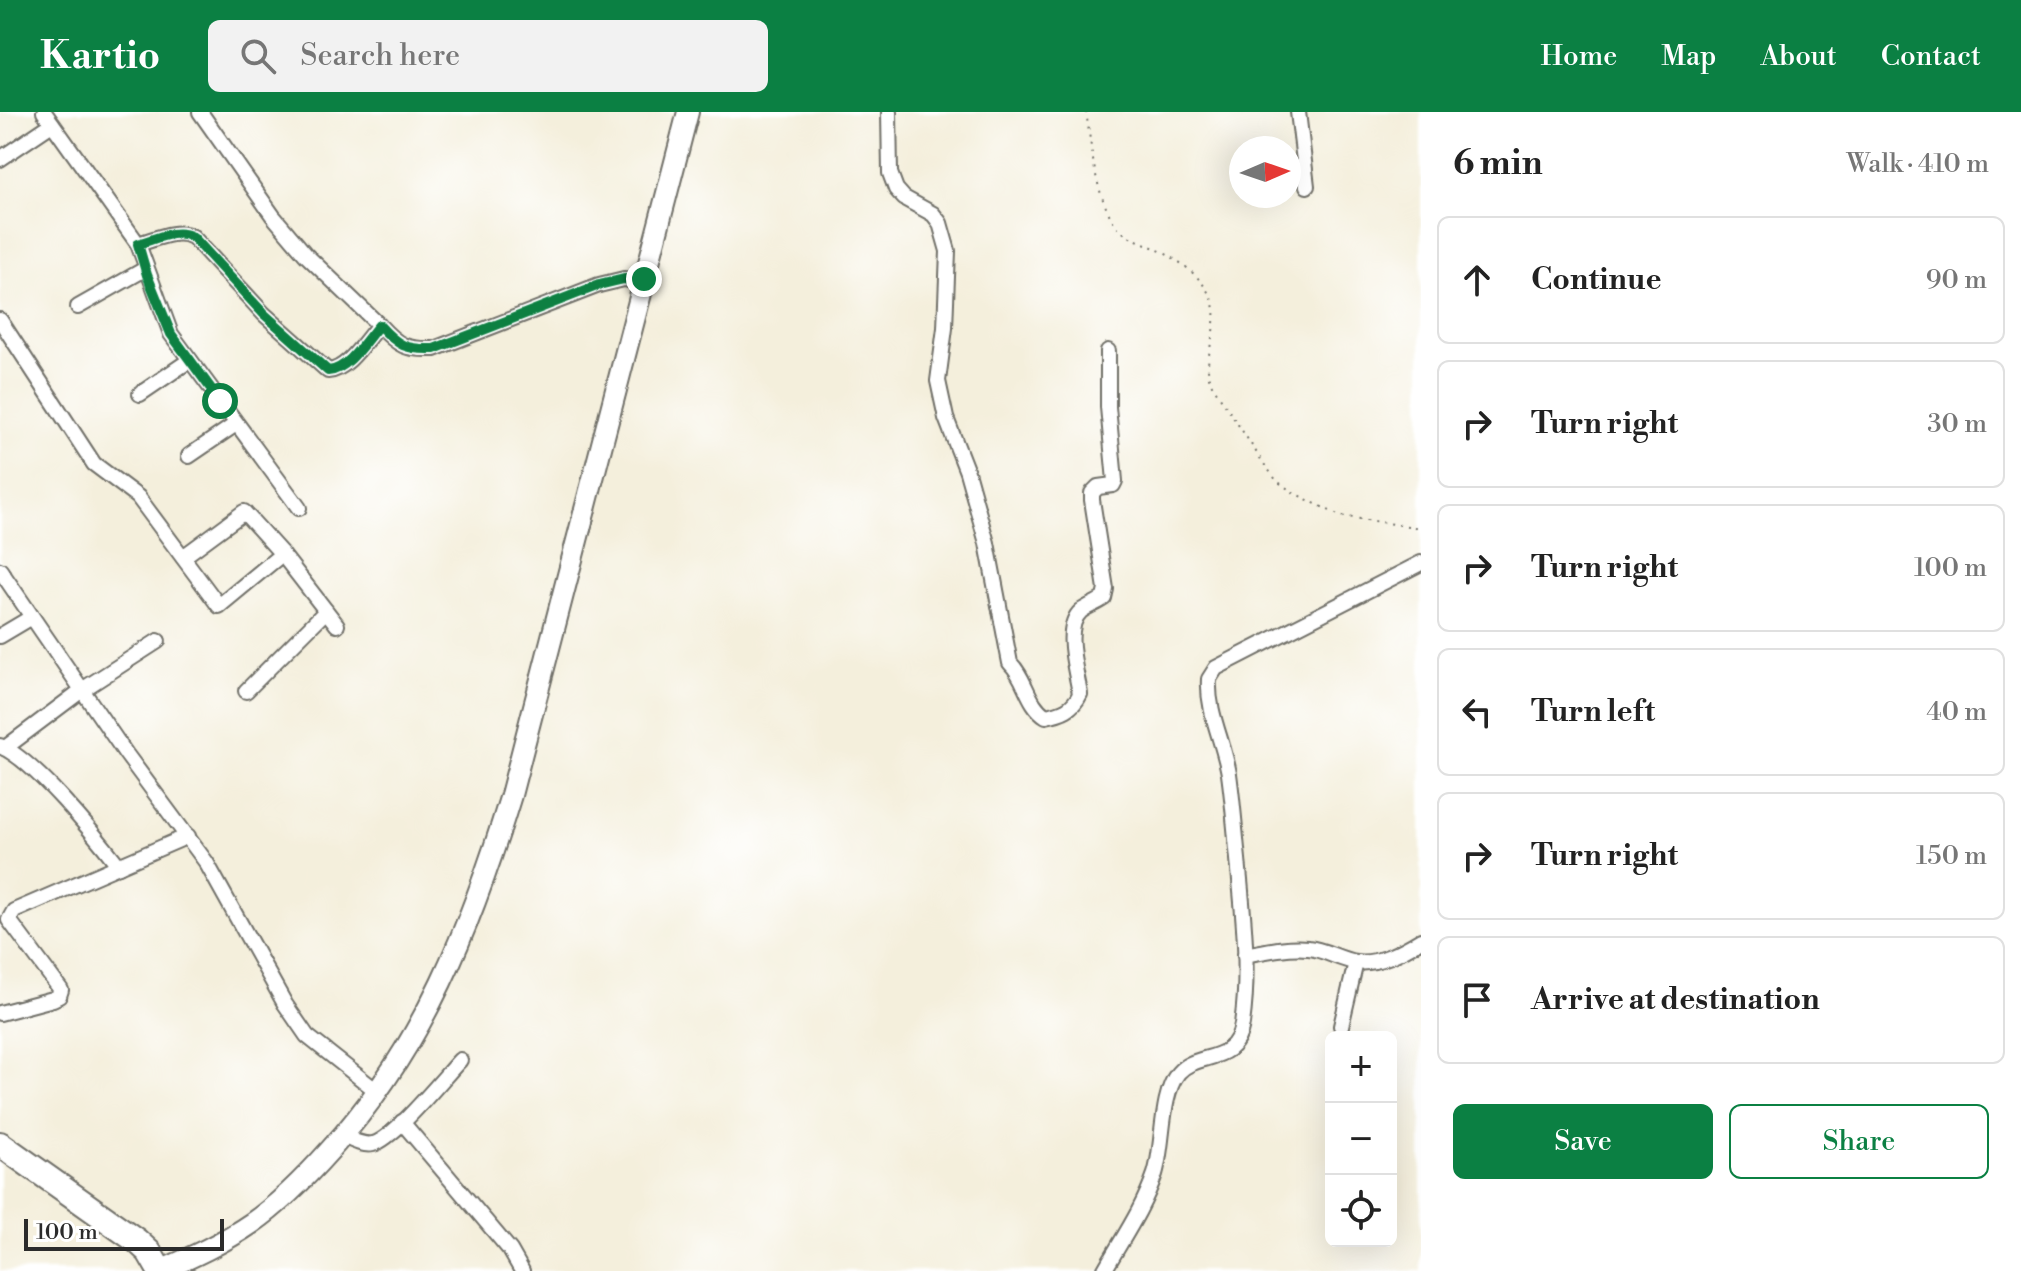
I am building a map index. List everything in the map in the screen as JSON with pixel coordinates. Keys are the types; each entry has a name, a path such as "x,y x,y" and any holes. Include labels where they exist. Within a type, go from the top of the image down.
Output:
{"highway":[{"path":"0,1144 137,1241 149,1252 160,1271"}],"main road":[{"path":"160,1271 218,1245 253,1223 291,1191 343,1136 378,1092 405,1052 437,994 489,868 511,795 688,112"}],"street":[{"path":"200,112 273,216 306,255 392,340 410,350 434,349 599,285 624,279 643,283"},
{"path":"889,112 890,173 896,189 904,198 933,214 940,223 948,251 945,328 938,381 940,396 967,472 987,543 1010,663 1020,675 1036,707 1046,716 1069,709 1080,694 1072,646 1076,619 1080,612 1104,598 1106,589 1092,493 1098,487 1113,485 1115,481 1108,407 1108,351"},
{"path":"1298,112 1307,186"},
{"path":"0,159 48,118 138,244 171,334 299,508"},
{"path":"138,244 175,233 184,232 193,237 264,314 328,371 344,365 379,325"},
{"path":"78,307 145,269"},
{"path":"0,320 94,464 138,497 219,606 282,554"},
{"path":"140,394 190,360"},
{"path":"189,456 236,424"},
{"path":"183,557 244,512 282,554 337,625"},
{"path":"1104,1271 1132,1225 1155,1172 1168,1097 1178,1073 1230,1048 1242,1026 1245,955 1229,772 1215,725 1209,679 1216,668 1421,563"},
{"path":"0,570 126,754 206,862 285,1004 307,1036 378,1092"},
{"path":"246,691 326,611"},
{"path":"0,636 32,617"},
{"path":"119,866 86,824 37,775 3,747 82,690 158,641"},
{"path":"0,1013 53,999 59,996 61,990 9,920 14,911 188,836"},
{"path":"1245,955 1273,949 1310,948 1356,962 1371,962 1404,951 1421,940"},
{"path":"1341,1026 1356,962"},
{"path":"343,1136 364,1145 376,1144 402,1122 460,1060"},
{"path":"402,1122 510,1250 522,1271"}],"path":[{"path":"1086,112 1098,185 1116,226 1128,236 1180,262 1199,280 1213,301 1212,336 1206,369 1210,382 1271,472 1294,493 1340,516 1421,528"}],"route":[{"path":"220,401 171,334 138,244 175,233 184,232 193,237 264,314 328,371 344,365 379,325 392,340 410,350 434,349 599,285 624,279 643,283 644,279"}]}
